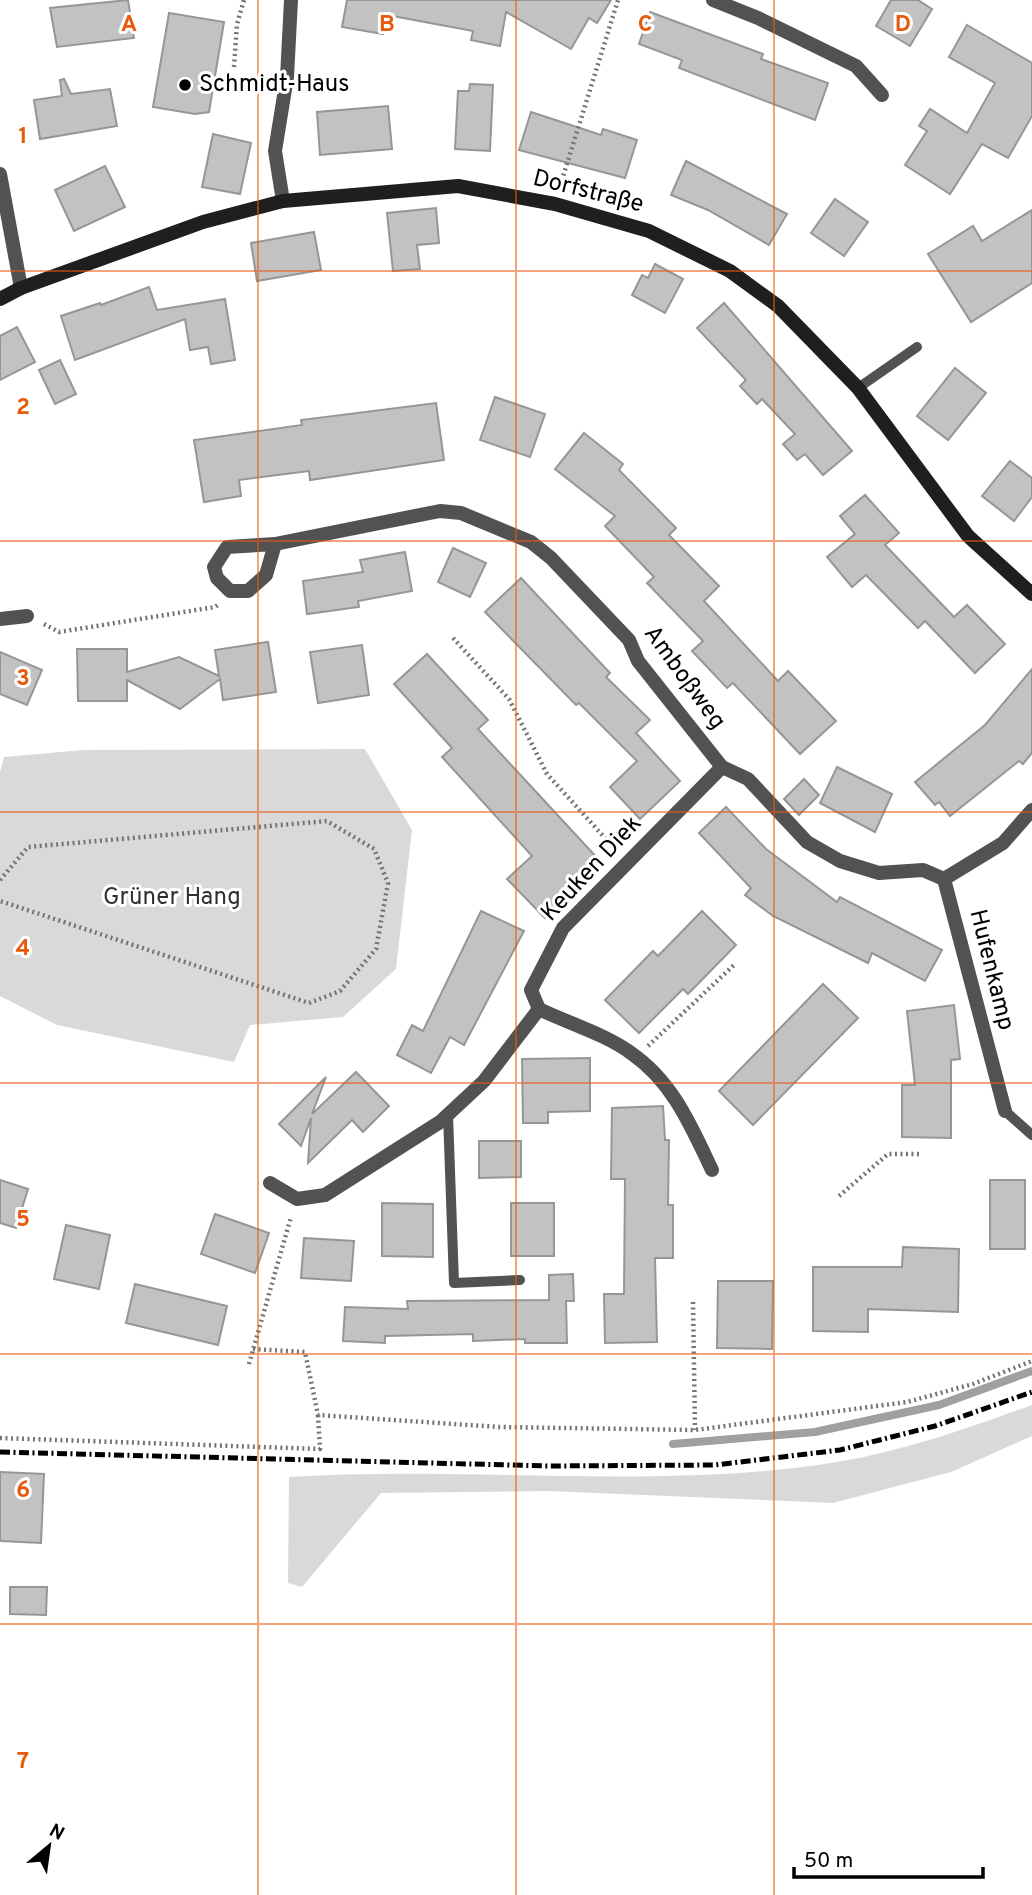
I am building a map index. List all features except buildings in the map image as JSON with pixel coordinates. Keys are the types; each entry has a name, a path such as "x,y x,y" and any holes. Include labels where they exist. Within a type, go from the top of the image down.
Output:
{"street":[{"path":"283,201 275,151 288,77 291,0"},
{"path":"713,0 758,18 856,66 882,94"},
{"path":"0,174 21,288"},
{"name":"Dorfstraße","path":"0,299 21,288 204,222 283,201 458,186 555,204 649,231 730,271 778,306 858,388 968,536 1032,594"},
{"name":"Amboßweg","path":"230,591 217,578 214,567 227,547 275,544 440,511 461,513 531,542 551,558 629,640 638,661 722,767 748,779 807,842 840,861 880,873 923,870 944,879"},
{"path":"230,591 248,591 266,575 275,544"},
{"path":"0,619 27,616"},
{"name":"Keuken Diek","path":"539,1009 531,990 563,928 722,767"},
{"path":"944,879 1003,843 1032,810"},
{"name":"Hufenkamp","path":"944,879 1005,1111"},
{"path":"270,1183 297,1199 325,1195 448,1115 484,1081 539,1009 636,1057 659,1076 676,1098 712,1170"}],"lane":[{"path":"858,388 917,347"},
{"path":"1005,1111 1032,1135"},
{"path":"448,1115 454,1283 520,1280"}],"path":[{"path":"234,67 237,24 244,0"},
{"path":"555,204 618,0"},
{"path":"59,632 215,607 230,591"},
{"path":"453,638 509,699 547,774 627,863"},
{"path":"0,880 28,847 327,821 374,849 388,883 376,949 340,991 309,1003 0,901"},
{"path":"636,1057 734,965"},
{"path":"839,1196 888,1154 921,1154"},
{"path":"249,1364 297,1199"},
{"path":"693,1302 695,1430"},
{"path":"0,1438 320,1449 318,1415 305,1352 253,1349"},
{"path":"318,1415 499,1427 695,1430 907,1402 973,1384 1032,1361"}],"green space":[{"name":"Grüner Hang","path":"365,749 412,830 396,969 343,1017 250,1025 234,1062 57,1025 0,996 0,772 4,757 84,750"},
{"path":"1032,1405 1032,1436 951,1472 833,1503 548,1491 381,1493 302,1587 288,1583 289,1477 355,1474 620,1476 752,1472 818,1465 873,1455"}],"waterway":[{"path":"673,1444 815,1432 939,1405 1032,1371"}],"railway":[{"path":"0,1452 549,1466 715,1465 840,1450 935,1426 1032,1392"}],"place":[{"name":"Schmidt-Haus","path":"185,85"}]}
